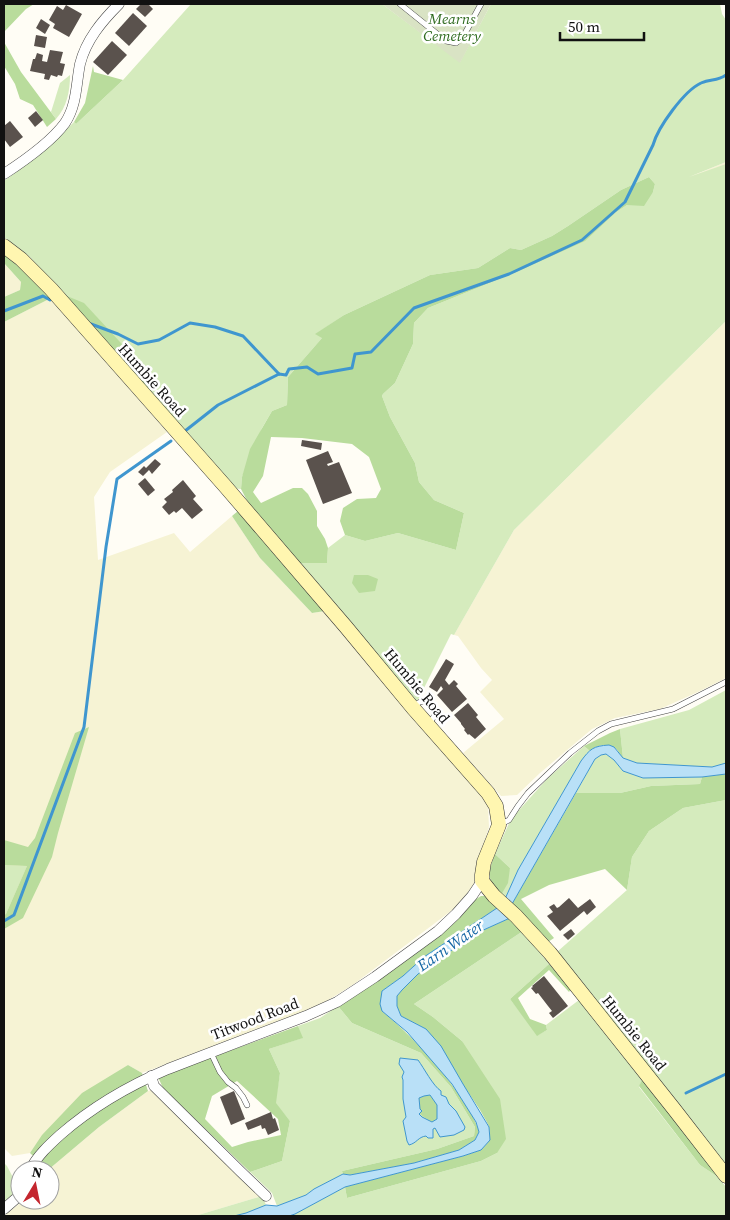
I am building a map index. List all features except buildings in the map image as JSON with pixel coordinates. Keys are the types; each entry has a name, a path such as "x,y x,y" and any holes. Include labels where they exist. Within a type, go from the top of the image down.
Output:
{"street":[{"path":"4,174 40,148 64,123 74,102 84,53 90,39 119,4"},
{"name":"Humbie Road","path":"4,246 21,259 51,289 346,627 488,794 496,806 499,825"},
{"path":"482,881 484,862 499,825"},
{"name":"Humbie Road","path":"482,881 494,896 516,916 550,953 726,1176"},
{"name":"Titwood Road","path":"36,1160 49,1145 76,1121 112,1096 151,1076 315,1012 353,992 438,931 472,896 482,881"},
{"path":"151,1076 154,1086 266,1196"}],"lane":[{"path":"400,4 446,41 456,43 463,37 481,4"},
{"path":"499,825 509,820 528,793 570,753 598,731 612,724 673,709 726,682"},
{"path":"211,1052 220,1072 236,1088 247,1105"}],"shaded area":[{"path":"726,162 726,678 660,709 615,718 592,729 517,795 501,796 463,753 504,719 480,692 492,680 458,636 454,635 514,530 725,322 670,185"},
{"path":"4,263 21,282 20,290 4,297"},
{"path":"51,298 167,432 110,472 94,497 98,560 174,533 190,552 232,516 260,558 312,613 325,611 475,787 488,806 489,827 481,853 476,881 459,905 354,984 314,1009 142,1073 128,1065 43,1135 30,1153 12,1156 4,1148 4,322"},
{"path":"151,1090 262,1196 195,1216 4,1216 12,1210 60,1210 60,1160 99,1127"}],"green space":[{"path":"4,4 34,4 26,9 4,32"},
{"path":"191,4 382,4 460,62 491,4 720,4 722,14 726,20 726,162 689,177 726,164 726,324 725,322 514,530 454,635 451,634 417,702 297,563 327,563 328,548 345,535 365,541 398,533 456,550 464,513 434,500 419,482 415,463 390,417 382,396 395,383 413,344 414,323 428,308 514,273 627,205 653,192 655,184 649,177 621,190 552,236 521,250 510,248 478,268 430,275 344,315 316,334 323,337 288,377 287,405 272,411 262,428 242,477 241,489 231,488 148,392 156,382 62,294 30,257 4,237 4,181 40,153 74,122 76,124 123,80"},
{"name":"Mearns Cemetery","path":"382,4 491,4 460,63"},
{"path":"4,42 21,72 56,119 47,127 33,105 20,99 15,84 4,66"},
{"path":"93,66 94,72 123,80 76,124 74,122 85,103"},
{"path":"70,75 67,98 63,109 56,119 51,112 60,83"},
{"path":"649,177 655,184 653,192 644,206 627,205 615,213 585,241 514,273 428,308 414,323 413,344 395,383 382,396 390,417 415,463 419,482 434,500 464,513 456,550 398,533 365,541 345,535 340,521 343,508 357,499 376,498 381,489 369,457 352,444 302,438 271,437 263,476 253,492 261,503 293,488 302,488 308,494 317,511 317,526 328,548 327,563 297,563 252,510 241,489 242,477 250,449 272,411 287,405 288,377 322,338 315,334 344,315 430,275 478,268 510,248 521,250 552,236 621,190"},
{"path":"4,254 41,286 51,298 4,322 4,297 20,290 21,282 4,263"},
{"path":"62,294 84,303 156,381 148,392"},
{"path":"238,511 325,611 312,613 260,558 232,516"},
{"path":"354,575 368,575 378,579 375,591 359,593 352,583"},
{"path":"726,690 726,763 712,767 637,763 623,758 620,729 689,710"},
{"path":"89,727 52,857 23,918 4,929 4,915 27,866 4,865 4,840 28,847 35,838 75,733"},
{"path":"620,729 623,758 616,749 609,745 602,745 590,751 584,746 610,733"},
{"path":"584,746 590,751 581,761 518,870 505,899 501,895 510,868 495,854 511,819 547,779"},
{"path":"606,754 623,771 643,778 702,777 700,784 651,786 620,793 576,793 595,759"},
{"path":"726,774 726,800 683,808 649,831 632,857 627,890 605,869 549,885 521,899 554,938 548,942 512,904 576,793 620,793 651,786 700,784 702,777"},
{"path":"726,800 726,1165 557,952 627,890 632,857 649,831 683,808"},
{"path":"495,854 510,868 508,883 501,895 493,885 490,876"},
{"path":"4,865 27,866 4,915"},
{"path":"481,896 488,896 500,906 424,957 403,976 382,991 382,1011 417,1043 438,1066 469,1111 479,1132 475,1140 459,1150 414,1163 350,1175 343,1174 342,1171 437,1149 474,1136 475,1127 451,1087 421,1053 352,1023 338,1006"},
{"path":"510,918 523,931 414,1004 462,1041 500,1099 506,1139 497,1153 481,1161 347,1198 345,1187 463,1156 481,1150 490,1140 489,1126 480,1110 426,1029 401,1016 397,1006 397,996 418,974 440,958 479,932"},
{"path":"523,931 549,964 510,999 538,1035 547,1030 546,1025 579,1000 643,1078 639,1087 700,1165 718,1177 726,1187 726,1216 289,1216 345,1187 347,1198 481,1161 497,1153 462,1041 414,1004"},
{"path":"549,964 571,989 569,992 549,970 518,998 530,1019 546,1025 547,1030 537,1036 510,999"},
{"path":"338,1006 352,1023 421,1053 451,1087 475,1127 474,1136 437,1149 342,1171 343,1174 306,1195 277,1206 272,1193 250,1172 282,1161 290,1121 275,1103 280,1073 269,1049 302,1038 298,1026 320,1018"},
{"path":"298,1026 303,1038 269,1049 280,1073 276,1103 290,1121 282,1161 250,1172 163,1088 158,1077","holes":["237,1081 278,1119 281,1135 232,1147 205,1119 212,1096"]},
{"path":"128,1065 142,1073 148,1091 99,1127 60,1160 37,1160 30,1153 42,1135 82,1093"},
{"path":"643,1078 718,1177 700,1165 639,1086"},
{"path":"430,1095 437,1105 437,1119 432,1122 421,1115 419,1111 419,1098"},
{"path":"4,1163 10,1172 10,1197 4,1202"},
{"path":"262,1196 266,1205 246,1213 234,1216 195,1216"}],"water":[{"path":"609,745 614,747 623,758 637,763 712,767 726,763 726,774 702,777 643,778 623,771 606,754 601,755 595,759 512,904 505,899 518,870 581,761 592,749"},
{"name":"Earn Water","path":"500,906 510,918 479,932 440,958 418,974 397,996 397,1006 401,1016 426,1029 441,1046 489,1127 490,1140 481,1150 463,1156 345,1187 289,1216 234,1216 266,1205 277,1206 306,1195 343,1174 350,1175 414,1163 459,1150 475,1140 479,1132 476,1122 452,1084 407,1032 382,1011 380,1004 382,991 403,976 424,957"},
{"path":"400,1058 418,1060 441,1091 441,1095 446,1097 449,1104 456,1111 465,1127 464,1130 454,1135 440,1137 435,1128 433,1129 433,1138 426,1136 409,1145 403,1121 406,1117 402,1077 404,1072 399,1064","holes":["430,1095 437,1105 437,1119 432,1122 419,1114 422,1111 419,1098"]}],"waterway":[{"path":"185,431 218,405 279,374 286,375 289,369 307,367 318,374 352,368 355,354 371,352 414,308 509,274 582,240 625,202 660,129 672,110 694,87 726,75"},
{"path":"4,311 43,296 50,300"},
{"path":"91,324 138,344 159,340 190,323 215,327 243,336 279,374"},
{"path":"4,921 14,915 84,727 106,547 117,479 171,441"},
{"path":"686,1093 726,1074"}]}
